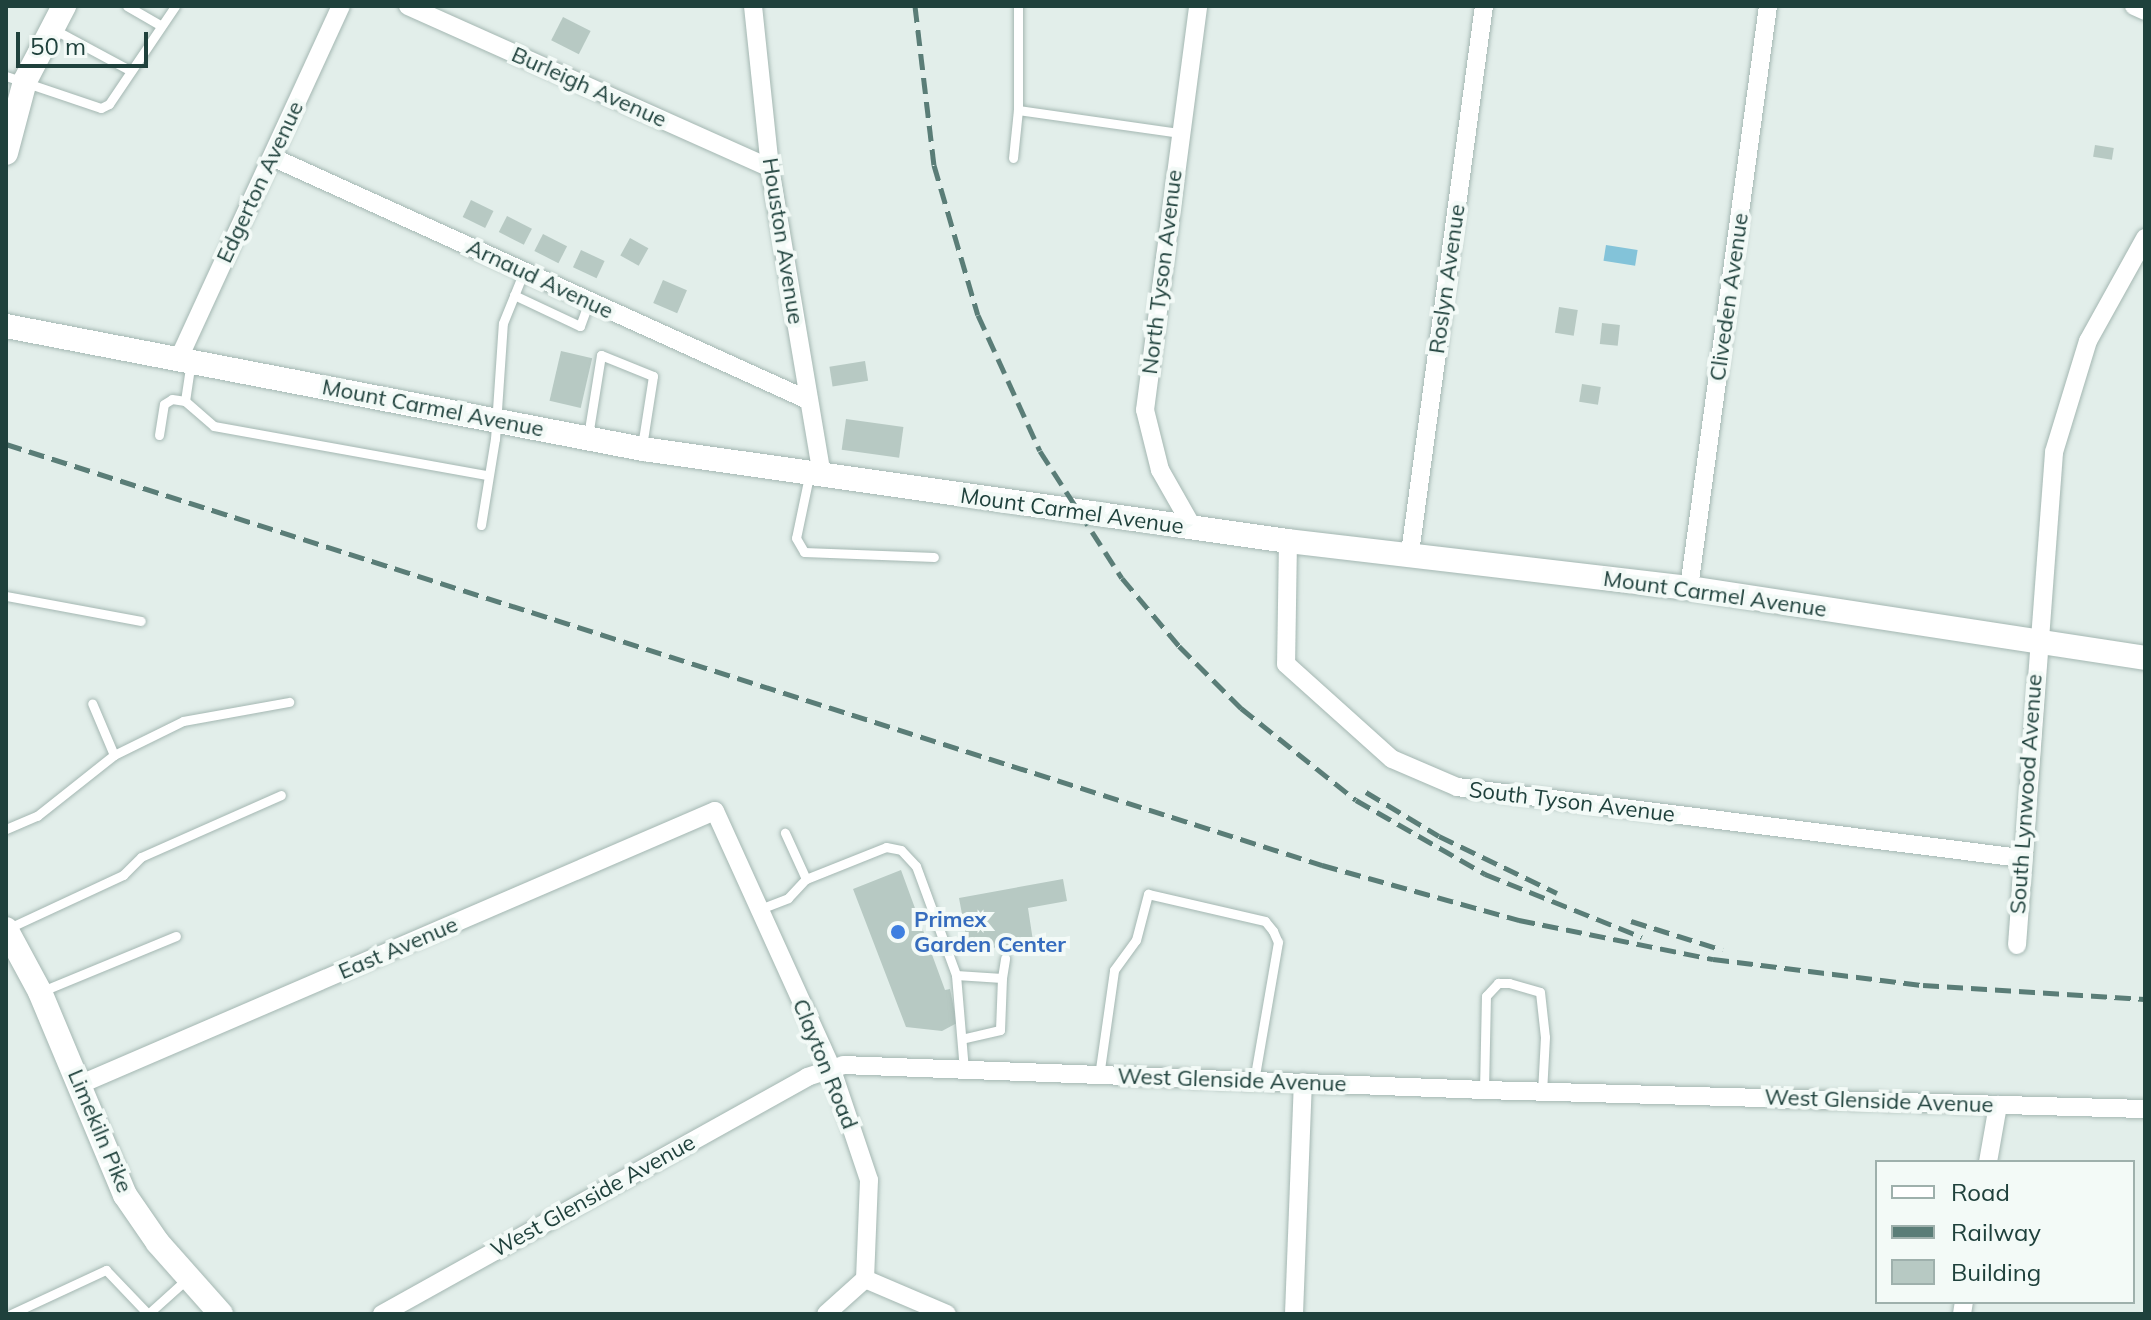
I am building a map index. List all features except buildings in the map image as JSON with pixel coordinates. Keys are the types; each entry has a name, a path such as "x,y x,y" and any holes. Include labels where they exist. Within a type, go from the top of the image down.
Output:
{"street":[{"path":"6,153 15,78 52,29 64,6"},
{"name":"Edgerton Avenue","path":"185,359 341,6"},
{"name":"Burleigh Avenue","path":"408,6 770,168"},
{"name":"Houston Avenue","path":"753,6 770,168 808,400 816,474"},
{"name":"North Tyson Avenue","path":"1193,528 1160,470 1145,410 1198,6"},
{"name":"Roslyn Avenue","path":"1410,553 1484,6"},
{"name":"Cliveden Avenue","path":"1689,588 1768,6"},
{"path":"2134,6 2145,11"},
{"name":"Arnaud Avenue","path":"272,157 808,400"},
{"name":"South Lynwood Avenue","path":"2017,945 2048,484 2066,401 2094,330 2145,238"},
{"name":"Mount Carmel Avenue","path":"6,326 643,449 1288,541 1689,588 2145,658"},
{"name":"South Tyson Avenue","path":"1288,541 1286,664 1392,759 1431,776 1457,787 2021,858"},
{"name":"Clayton Road","path":"715,811 831,1067 869,1180 865,1279"},
{"name":"East Avenue","path":"81,1084 715,811"},
{"name":"Limekiln Pike","path":"6,929 40,992 125,1195 188,1278 221,1314"},
{"name":"West Glenside Avenue","path":"382,1314 831,1067 2145,1109"},
{"path":"1294,1314 1303,1082"},
{"path":"1988,1160 1998,1105"},
{"path":"826,1314 865,1279 947,1314"}],"lane":[{"path":"127,6 161,26"},
{"path":"15,78 101,108 131,71 175,6"},
{"path":"1013,158 1018,110 1018,6"},
{"path":"52,29 131,71"},
{"path":"1018,110 1180,133"},
{"path":"481,525 495,420 503,323 524,271"},
{"path":"514,295 580,326 589,301"},
{"path":"588,438 601,355 653,376 643,449"},
{"path":"185,359 185,401"},
{"path":"159,435 164,404 185,401 214,426 487,475"},
{"path":"816,474 796,538 804,552 934,557"},
{"path":"6,596 141,621"},
{"path":"6,829 37,816 114,755 183,721 289,702"},
{"path":"92,703 114,755"},
{"path":"6,929 123,875 141,857 281,795"},
{"path":"785,833 806,879"},
{"path":"760,909 788,898 806,879 867,852 901,850 924,883 956,975 965,1038 964,1070"},
{"path":"1099,1076 1114,970 1136,940 1148,894 1265,921 1273,931 1278,942 1254,1081"},
{"path":"40,992 176,936"},
{"path":"965,1038 1000,1030 1005,958"},
{"path":"956,975 1002,978"},
{"path":"1484,1090 1486,996 1498,983 1509,983 1540,992 1545,1037 1542,1092"},
{"path":"11,1314 106,1270 148,1314 188,1278"}],"water":[{"path":"1606,245 1638,250 1635,266 1603,261"}],"railway":[{"path":"915,6 934,165 978,315 1040,451 1122,578 1179,646 1241,708 1356,800 1485,874 1642,937"},
{"path":"6,444 1322,865 1519,920 1713,959 1923,985 2145,999"},
{"path":"1366,792 1439,836 1557,893"},
{"path":"1631,921 1723,950"}],"place":[{"name":"Primex Garden Center","path":"898,932"}]}
